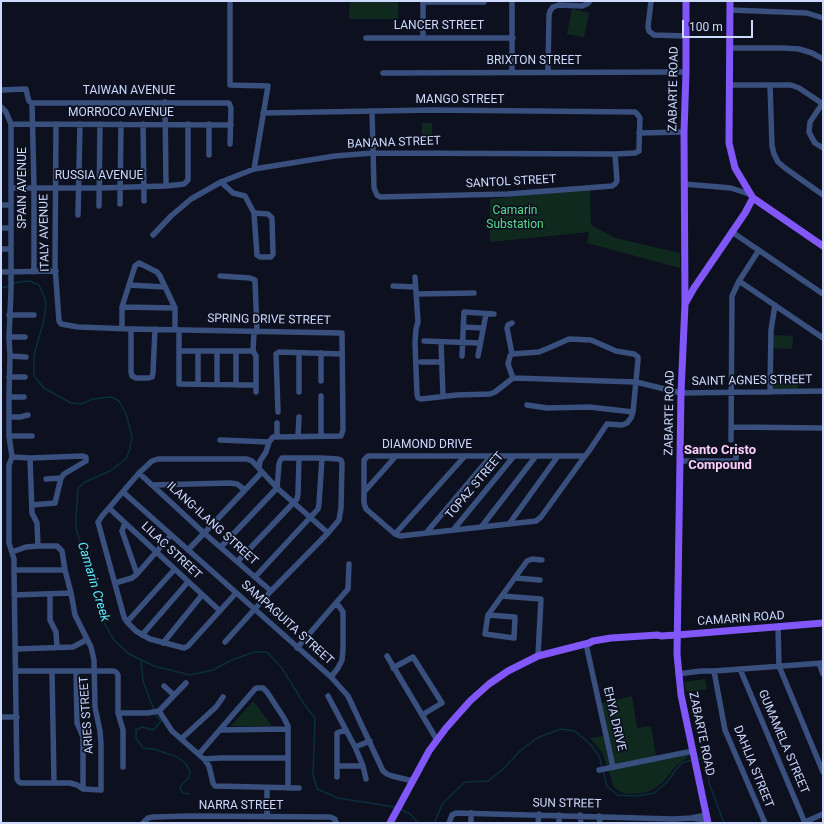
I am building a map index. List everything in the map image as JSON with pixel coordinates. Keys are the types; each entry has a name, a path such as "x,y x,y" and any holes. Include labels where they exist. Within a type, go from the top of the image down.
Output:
{"main road":[{"name":"ZABARTE ROAD","path":"686,1 684,132 685,304 681,393 677,635 678,674 708,819"},
{"path":"730,1 729,143 734,168 751,196 823,246"},
{"path":"685,304 694,288 732,232 751,196"},
{"name":"CAMARIN ROAD","path":"390,823 429,751 470,702 494,680 538,656 587,644 593,641 612,638 677,635 823,623"}],"street":[{"path":"230,1 230,84 268,86 254,169"},
{"path":"512,1 512,72"},
{"path":"548,72 550,11 553,7 559,5 582,6 590,1"},
{"path":"651,1 648,27 649,31 654,35 686,36"},
{"path":"423,37 423,2 484,2"},
{"path":"730,10 807,13 823,18"},
{"name":"LANCER STREET","path":"366,38 513,38"},
{"path":"730,48 772,47 799,49 812,53 823,59"},
{"name":"BRIXTON STREET","path":"383,73 686,72"},
{"path":"770,84 772,146 774,154 778,162 785,168 823,194"},
{"path":"730,85 770,84 796,86 822,104 810,122 809,132 815,143 823,148"},
{"path":"1,90 26,89 29,101 32,103"},
{"path":"165,102 166,186"},
{"name":"TAIWAN AVENUE","path":"32,103 226,103 230,105 231,125"},
{"name":"SPAIN AVENUE","path":"32,103 34,272"},
{"path":"1,107 6,112 11,124 9,436 12,457 9,464 10,543 14,570 17,779 21,783 70,783 83,789"},
{"path":"372,111 373,153"},
{"name":"MANGO STREET","path":"263,113 372,111 634,112 638,114 640,118 640,133"},
{"name":"MORROCO AVENUE","path":"11,124 231,125"},
{"name":"ITALY AVENUE","path":"56,124 56,271 59,321 61,324 78,327"},
{"path":"78,215 80,124"},
{"path":"99,206 100,124"},
{"path":"120,204 121,124"},
{"path":"144,124 144,201"},
{"name":"RUSSIA AVENUE","path":"11,188 99,188 181,185 187,182 188,124"},
{"path":"209,124 209,155"},
{"path":"230,144 231,125"},
{"path":"640,133 684,132"},
{"name":"BANANA STREET","path":"153,235 171,216 191,199 221,182 254,169 335,156 373,153 615,154 637,152 640,148 640,133"},
{"name":"SANTOL STREET","path":"373,153 374,188 377,195 385,198 508,194 612,186 616,184 615,154"},
{"path":"221,182 233,193 242,194 245,196 254,213 257,255 260,257 271,257 273,254 272,218 268,214 254,213"},
{"path":"732,188 743,183"},
{"path":"684,184 732,188 751,196"},
{"path":"1,205 11,205"},
{"path":"1,228 11,228"},
{"path":"732,232 823,294"},
{"path":"1,249 11,249"},
{"path":"731,440 732,296 739,281 759,250"},
{"path":"122,328 122,307 135,266 139,263 157,272 175,308 179,351 179,384 256,385"},
{"path":"1,272 56,271"},
{"path":"220,276 250,278 255,280 255,332 253,351 256,356 256,392"},
{"path":"415,277 418,322 415,342 418,398 490,394 495,392 513,378 508,364 512,354 507,328 508,325 512,323"},
{"path":"739,281 823,338"},
{"path":"129,285 165,287"},
{"path":"393,286 415,290 474,293"},
{"path":"770,392 771,330 775,305"},
{"path":"122,307 175,308"},
{"path":"462,356 464,312 494,314"},
{"path":"478,356 486,314"},
{"path":"9,315 34,315"},
{"name":"SPRING DRIVE STREET","path":"78,327 255,332 342,332 341,436 278,436"},
{"path":"463,327 483,328"},
{"path":"131,329 131,372 132,376 136,378 152,377 155,329"},
{"path":"9,337 25,337"},
{"path":"465,456 395,534 400,536 482,526 534,522 539,519 607,424 622,425 627,423 633,412 638,360 636,354 616,351 591,340 569,339 539,352 512,354"},
{"path":"424,341 480,343"},
{"path":"441,342 443,396"},
{"path":"179,351 253,351"},
{"path":"198,351 198,384"},
{"path":"217,351 217,385"},
{"path":"236,351 236,385"},
{"path":"278,412 276,354 279,352 342,354"},
{"path":"299,353 299,392"},
{"path":"322,353 322,381"},
{"path":"10,356 26,357"},
{"path":"421,362 441,362"},
{"path":"9,377 25,378"},
{"name":"SAINT AGNES STREET","path":"513,378 636,382 681,393 823,392"},
{"path":"321,396 322,436"},
{"path":"9,397 24,397"},
{"path":"527,405 548,408 589,407 633,412"},
{"path":"9,417 28,415"},
{"path":"298,436 299,417"},
{"path":"188,550 245,490 260,470 260,461 266,452 269,442 274,437 278,436 277,423"},
{"path":"731,427 823,428"},
{"path":"9,436 32,436"},
{"path":"220,440 269,442"},
{"path":"680,461 736,462 736,452"},
{"name":"DIAMOND DRIVE","path":"395,534 366,509 364,503 364,463 366,458 371,456 585,456"},
{"path":"364,492 396,456"},
{"path":"426,533 491,456"},
{"name":"TOPAZ STREET","path":"454,529 514,456"},
{"path":"482,526 536,456"},
{"path":"509,524 558,456"},
{"path":"12,457 86,457 86,460 64,474 61,478 55,503 32,505"},
{"path":"12,552 26,547 38,546 37,523 32,513 30,458"},
{"path":"236,592 188,646 184,648 162,643 142,635 127,622 124,617 98,525 99,520 108,508 139,473 152,462 158,459 242,458 252,461 277,488 328,533"},
{"path":"221,547 277,488 279,464 282,458 322,458 341,460 341,516 339,520 254,609 225,642"},
{"path":"238,562 294,503 298,494 299,458"},
{"path":"255,577 318,510 320,504 322,458"},
{"path":"1,465 9,464"},
{"name":"ILANG-ILANG STREET","path":"139,473 204,533 271,591"},
{"path":"46,479 61,478"},
{"path":"152,485 230,483 237,484 245,490"},
{"name":"SAMPAGUITA STREET","path":"123,492 331,677 348,696 383,771 387,774 413,781"},
{"name":"LILAC STREET","path":"108,508 220,611"},
{"path":"124,523 122,531 137,574"},
{"path":"115,583 132,578 137,574 171,535"},
{"name":"ARIES STREET","path":"38,546 57,546 62,551 75,615 93,653 95,707 101,744 101,790 83,789"},
{"path":"488,615 516,617 514,638 485,634 488,615 529,559 542,560"},
{"path":"297,648 348,589 349,564"},
{"path":"14,570 65,570"},
{"path":"127,622 174,570"},
{"path":"515,578 540,580"},
{"path":"142,635 188,582"},
{"path":"14,595 71,593"},
{"path":"50,594 50,620 56,632 56,647"},
{"path":"162,643 202,595"},
{"path":"502,596 541,599 538,656"},
{"path":"331,677 342,660 343,649 343,612 339,606 335,605"},
{"path":"776,627 776,648 779,656 779,666 823,772"},
{"path":"16,649 73,646 86,640"},
{"name":"EHYA DRIVE","path":"587,644 611,768 693,751"},
{"path":"387,656 437,740"},
{"path":"393,668 413,657 442,703 422,715"},
{"path":"678,674 701,671 706,672 821,663 823,674"},
{"name":"GUMAMELA STREET","path":"740,669 805,822"},
{"path":"16,671 116,672 118,675 118,713 123,730 123,768"},
{"path":"52,671 54,783"},
{"path":"76,671 77,723 83,737 83,789"},
{"name":"DAHLIA STREET","path":"714,671 726,730 764,823"},
{"path":"118,713 148,713 159,711 186,683"},
{"path":"164,686 174,695"},
{"path":"199,754 255,690 260,688 267,692 284,718 288,729 288,788"},
{"path":"328,696 355,747 363,766 366,779"},
{"path":"181,739 216,706 223,697"},
{"path":"159,711 167,724 181,739 204,759 209,766 213,785 216,787 299,788"},
{"path":"1,717 17,717"},
{"path":"220,730 288,729"},
{"path":"337,776 337,734 345,730"},
{"path":"355,747 370,741"},
{"path":"204,759 288,758"},
{"path":"337,766 363,766"},
{"path":"599,770 611,768"},
{"path":"267,788 267,817"},
{"name":"SUN STREET","path":"450,823 454,813 616,816 638,820 675,821 691,818 708,819"},
{"path":"470,823 471,813"},
{"path":"538,814 538,823"},
{"path":"805,822 823,814"},
{"path":"558,823 560,815"},
{"path":"580,815 581,823"},
{"path":"189,816 189,823"},
{"name":"NARRA STREET","path":"143,823 148,818 153,817 189,816 330,817 335,819 336,823"},
{"path":"599,816 600,823"},
{"path":"616,816 618,823"}],"green space":[{"path":"350,1 398,1 398,19 349,19"},
{"path":"572,9 589,13 584,37 567,34"},
{"path":"422,123 432,123 432,144 422,144"},
{"name":"Camarin Substation","path":"590,189 591,225 615,238 680,253 680,268 587,243 589,232 490,242 490,199"},
{"path":"774,335 793,336 792,349 773,348"},
{"path":"771,373 798,373 798,389 771,389"},
{"path":"705,679 707,689 686,692 684,682"},
{"path":"632,696 637,728 651,726 656,756 688,750 689,756 676,766 662,783 654,789 644,793 627,794 614,787 602,752 590,738 605,736 598,704"},
{"path":"253,701 272,726 231,726"}],"waterway":[{"name":"Camarin Creek","path":"12,284 29,281 39,285 44,296 46,305 44,320 34,355 34,376 44,388 71,403 81,404 93,399 111,397 119,401 126,414 132,437 126,459 110,471 85,482 78,488 76,518 76,529 94,583 101,617 114,640 129,654 154,666 190,675 213,670 232,660 254,652 267,652 282,668 304,704 315,718 313,775 317,789 338,798 395,807"},
{"name":"Camarin Creek","path":"1,288 9,286"},
{"path":"141,660 143,681 154,710"},
{"path":"155,714 161,721 153,730 142,727 136,730 136,738 143,748 154,749 177,757 185,763 190,771 189,778 180,788 183,793 189,794"},
{"name":"Camarin Creek","path":"434,823 443,803 465,782 488,781 503,769 522,749 539,737 561,729 575,731 591,745 599,756 602,768"},
{"name":"Camarin Creek","path":"698,759 707,758 709,783 724,823"},
{"name":"Camarin Creek","path":"603,771 607,786 617,795 636,796 654,793 667,782 682,763 691,760"},
{"name":"Camarin Creek","path":"400,809 410,814 418,823"}],"district":[{"name":"Santo Cristo Compound","path":"720,458"}]}
